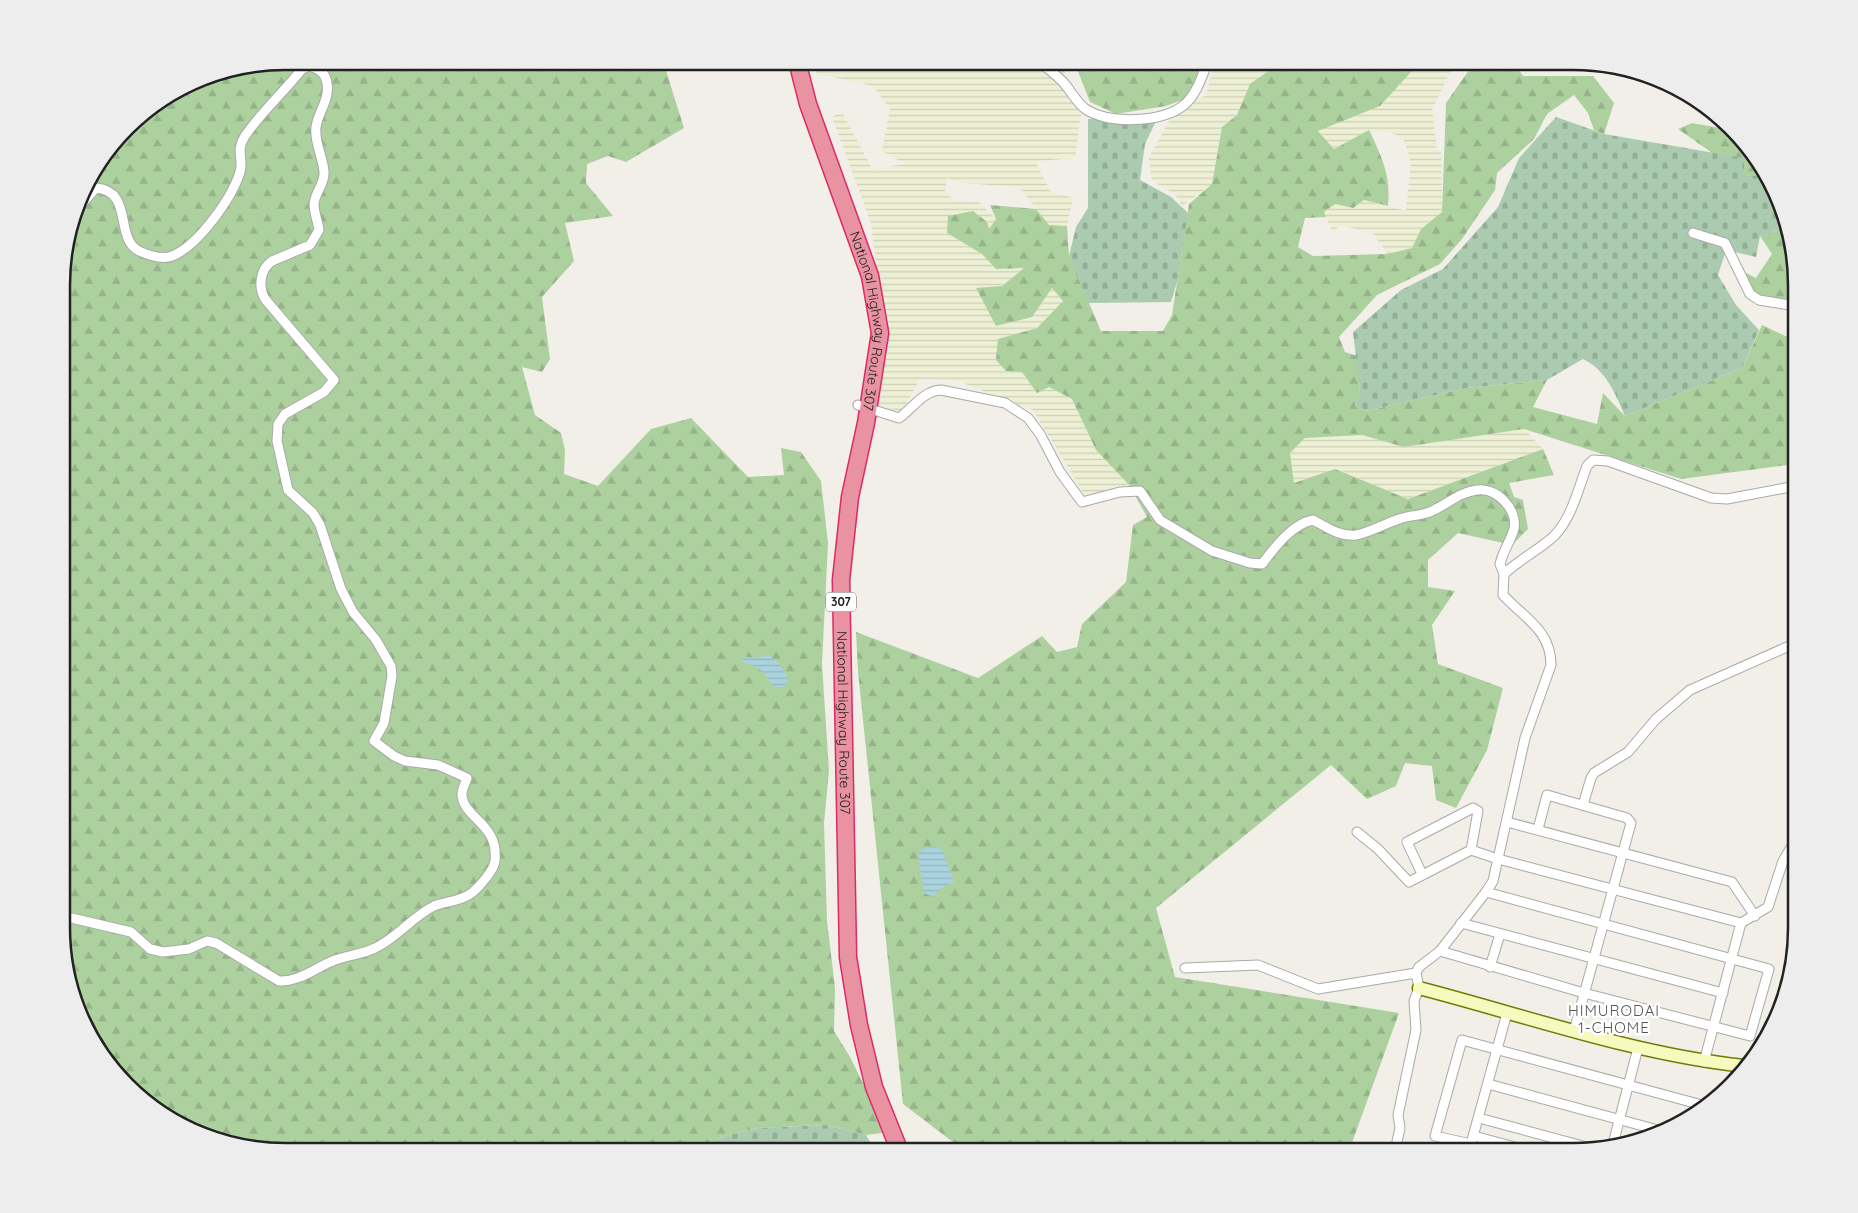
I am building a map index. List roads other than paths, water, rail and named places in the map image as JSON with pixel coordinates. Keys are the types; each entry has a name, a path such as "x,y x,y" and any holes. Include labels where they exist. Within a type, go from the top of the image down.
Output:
{"highway":[{"name":"National Highway Route 307","path":"799,70 808,104 870,276 880,333 863,407 850,497 841,580 848,957 859,1025 874,1087 896,1143"}],"street":[{"path":"89,196 96,188 105,189 112,194 123,212 126,240 131,246 151,255 172,256 195,239 207,226 232,190 240,170 240,146 252,126 284,92 301,70"},
{"path":"70,918 131,932 150,949 163,952 190,949 207,941 216,943 279,981 287,981 301,977 334,960 374,949 405,929 424,912 434,906 466,897 474,891 495,864 494,840 464,803 462,794 467,778 438,765 405,761 394,756 374,741 384,723 392,676 391,666 376,640 353,612 341,589 313,513 288,490 285,481 277,441 278,424 285,414 324,392 334,380 262,294 262,275 266,265 310,245 319,230 314,206 324,179 324,171 316,142 316,126 324,108 327,89 324,74 320,70"},
{"path":"1049,70 1063,82 1086,109 1108,119 1125,120 1148,118 1170,112 1184,105 1199,84 1204,70"},
{"path":"1693,233 1725,243 1750,294 1759,300 1788,305"},
{"path":"863,407 899,418 921,397 934,390 1004,403 1028,418 1040,434 1060,472 1082,502 1120,492 1140,491 1160,520 1212,551 1250,563 1262,564 1297,526 1306,521 1313,520 1338,532 1354,535 1399,519 1432,512 1462,493 1479,489 1492,492 1507,503 1514,517 1514,529 1503,549 1500,564 1504,574 1503,595 1545,636 1551,652 1551,665 1525,738 1493,880 1486,892 1440,951 1418,967 1416,974 1419,988 1414,1001 1416,1030 1398,1115 1400,1128 1397,1143"},
{"path":"1504,574 1518,561 1554,536 1568,518 1587,466 1593,460 1600,459 1629,467 1712,498 1727,499 1788,488"},
{"path":"1583,805 1590,778 1594,773 1628,752 1656,720 1690,690 1788,647"},
{"path":"1538,828 1547,795 1627,818 1631,823 1574,1030"},
{"path":"1422,874 1407,842 1473,808 1478,811 1471,850"},
{"path":"1507,822 1538,828 1732,882 1756,916"},
{"path":"1358,832 1378,849 1409,882 1471,850 1498,859 1741,923 1756,916 1768,907 1783,861 1788,853"},
{"path":"1440,951 1490,967 1750,1036 1769,969 1486,892"},
{"path":"1704,1062 1724,993 1741,923"},
{"path":"1462,924 1724,993"},
{"path":"1490,967 1500,934"},
{"path":"1185,968 1258,965 1318,988 1416,974"},
{"path":"1419,988 1638,1048 1704,1062 1739,1065"},
{"path":"1472,1143 1507,1013"},
{"path":"1468,1143 1436,1136 1462,1040 1696,1104"},
{"path":"1614,1139 1638,1048"},
{"path":"1488,1084 1652,1128"},
{"path":"1479,1118 1572,1143"}],"water":[{"path":"768,655 778,663 788,680 783,687 773,685 761,670 741,661 745,657 758,658"},
{"path":"935,846 942,850 954,881 940,889 933,897 924,893 918,854 922,849"}],"district":[{"name":"HIMURODAI 1-CHOME","path":"1614,1020"}]}
